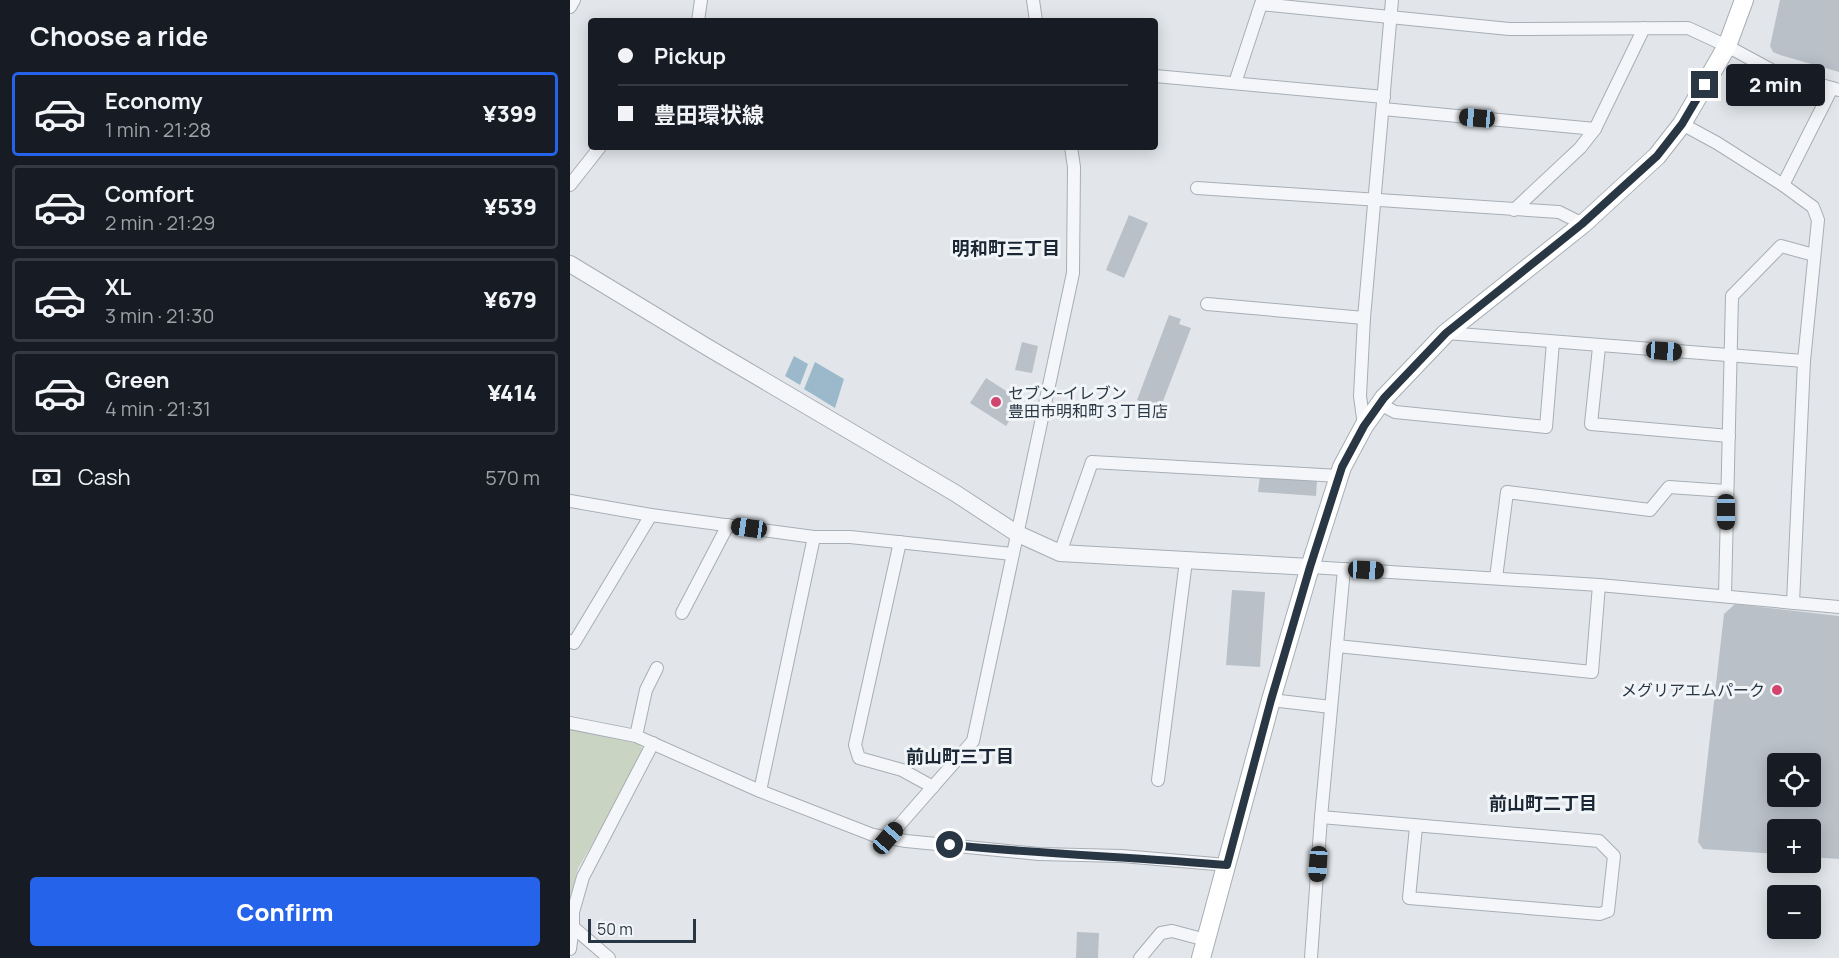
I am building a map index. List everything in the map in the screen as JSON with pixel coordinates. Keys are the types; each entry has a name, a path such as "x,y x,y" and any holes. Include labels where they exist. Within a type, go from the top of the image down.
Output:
{"main road":[{"path":"1201,958 1271,700 1310,567 1342,467 1364,426 1412,366 1446,333 1582,224 1657,156 1682,124 1727,46 1744,0"}],"street":[{"path":"570,7 574,0"},
{"path":"698,18 701,0"},
{"path":"1033,0 1035,18"},
{"path":"1364,426 1360,396 1364,318 1392,0"},
{"path":"1235,83 1261,4 1509,29 1688,28 1775,72 1835,89 1783,185"},
{"path":"1514,210 1580,148 1595,129 1644,28"},
{"path":"1158,76 1235,83 1595,129"},
{"path":"1682,124 1717,143 1783,185 1813,207 1818,220 1804,361 1793,603"},
{"path":"570,185 598,150"},
{"path":"888,838 973,741 1073,273 1074,167 1071,150"},
{"path":"1197,188 1559,212 1582,224"},
{"path":"1725,596 1732,296 1781,246 1814,255"},
{"path":"570,264 955,493 1016,533 1060,553 1599,585 1839,607"},
{"path":"1207,304 1364,318"},
{"path":"1446,333 1599,347 1804,361"},
{"path":"1380,404 1395,412 1546,427 1553,342"},
{"path":"1599,347 1591,424 1729,436"},
{"path":"1060,553 1092,462 1339,476"},
{"path":"1496,578 1507,492 1650,510 1669,487 1727,491"},
{"path":"570,501 651,515 814,537 850,537 1012,554"},
{"path":"571,645 651,515"},
{"path":"682,613 728,525"},
{"path":"760,791 814,537"},
{"path":"900,542 855,745 859,758 903,770 933,787"},
{"path":"1158,780 1186,561"},
{"path":"1311,958 1321,817 1344,569"},
{"path":"1337,646 1592,672 1599,585"},
{"path":"636,736 646,690 657,668"},
{"path":"1271,700 1331,707"},
{"path":"570,723 636,736 760,791 873,835 1039,854 1122,856 1227,865"},
{"path":"570,949 573,912 583,877 653,743"},
{"path":"1321,817 1599,841 1614,856 1608,911 1600,914 1409,898 1416,827"},
{"path":"573,927 609,958"},
{"path":"1140,958 1161,933 1172,931 1206,940"}],"green space":[{"path":"570,729 636,736 643,751 613,809 578,868 570,900"}],"water":[{"path":"794,356 808,364 800,385 785,376"},
{"path":"815,362 844,379 835,408 804,389"}],"building":[{"path":"1780,0 1839,0 1839,72 1773,52 1770,46"},
{"path":"1129,215 1148,223 1124,278 1106,270"},
{"path":"1169,315 1181,319 1179,324 1191,328 1160,409 1137,400"},
{"path":"1022,342 1038,346 1032,373 1015,370"},
{"name":"セブン-イレブン 豊田市明和町３丁目店","path":"986,378 1022,401 1006,426 970,403"},
{"path":"1260,475 1317,480 1316,496 1258,492"},
{"path":"1232,590 1265,592 1260,667 1226,665"},
{"name":"メグリアエムパーク","path":"1735,604 1839,616 1839,859 1821,858 1821,819 1767,819 1767,853 1703,849 1698,842 1724,614"},
{"path":"1077,932 1099,933 1098,958 1076,958"}],"place":[{"name":"セブン-イレブン 豊田市明和町３丁目店","path":"996,402"},
{"name":"メグリアエムパーク","path":"1777,690"}],"district":[{"name":"明和町三丁目","path":"1006,248"},
{"name":"前山町三丁目","path":"960,756"},
{"name":"前山町二丁目","path":"1543,803"}],"route":[{"path":"950,845 1039,854 1122,856 1227,865 1271,700 1310,567 1342,467 1364,426 1384,398 1412,366 1446,333 1582,224 1657,156 1682,124 1705,85"}]}
